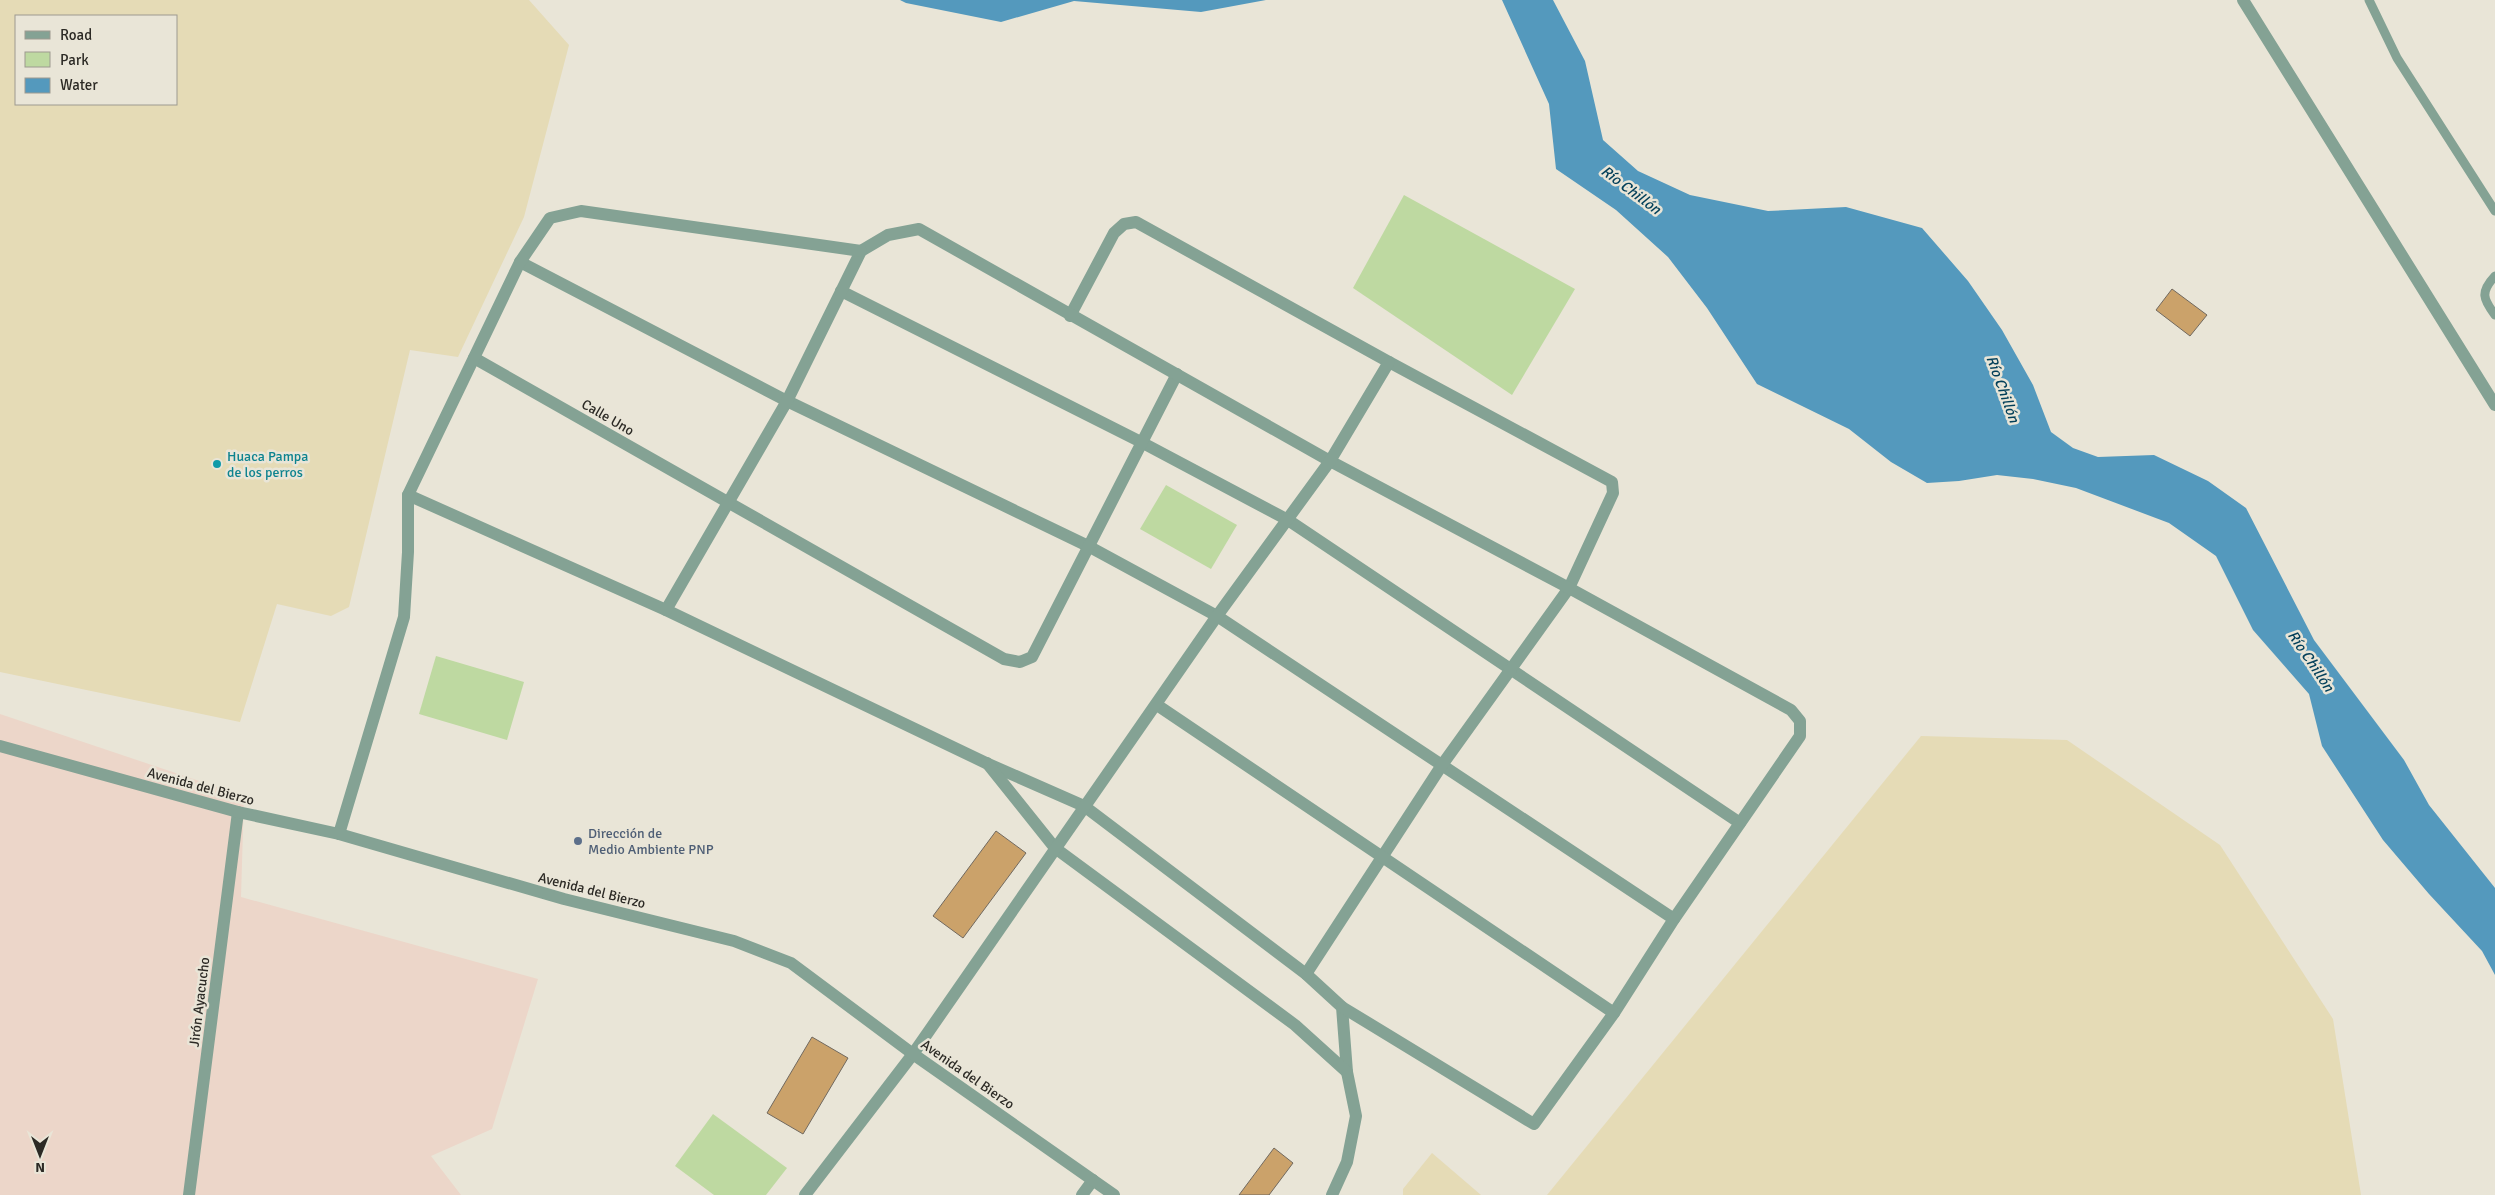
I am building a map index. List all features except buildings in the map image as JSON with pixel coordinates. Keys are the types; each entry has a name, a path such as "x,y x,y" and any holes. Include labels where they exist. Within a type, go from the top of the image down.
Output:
{"street":[{"path":"2243,0 2495,405"},
{"path":"338,834 404,616 408,552 408,495 520,262 550,218 581,211 861,251"},
{"path":"1070,316 1114,233 1124,224 1136,222 1389,362 1612,482 1613,493 1569,588 1442,765 1306,974"},
{"path":"408,495 666,610 986,763 1084,806 1306,974 1342,1007 1534,1124 1614,1013 1674,919 1800,736 1800,721 1791,710 1569,588 1330,461 1070,316 919,229 888,235 861,251 787,402 666,610"},
{"path":"520,262 787,402 1088,546 1217,616 1674,919"},
{"path":"841,291 1141,442 1288,520 1740,823"},
{"name":"Calle Uno","path":"474,358 1004,659 1020,662 1032,657 1177,374"},
{"path":"806,1195 913,1054 1217,616 1330,461 1389,362"},
{"path":"1157,705 1614,1013"},
{"name":"Avenida del Bierzo","path":"0,746 238,812 338,834 564,899 734,941 791,964 913,1054 1114,1195"},
{"path":"986,763 1026,816 1055,848 1295,1025 1348,1072"},
{"name":"Jirón Ayacucho","path":"189,1195 238,812"},
{"path":"1332,1195 1347,1162 1356,1116 1348,1072 1342,1007"},
{"path":"1082,1195 1093,1180"}],"lane":[{"path":"2369,0 2397,58 2495,211"},
{"path":"2495,276 2486,286 2485,301 2495,315"}],"shaded area":[{"path":"0,714 244,796 241,897 538,979 492,1129 431,1156 461,1195 0,1195"}],"green space":[{"path":"1404,195 1575,289 1512,395 1353,288"},
{"path":"1166,485 1237,525 1211,569 1140,529"},
{"path":"436,656 524,682 507,740 419,714"},
{"path":"713,1114 787,1168 766,1195 714,1195 675,1166"}],"sand":[{"path":"0,0 529,0 569,45 524,217 458,357 410,350 349,607 331,616 277,604 240,722 0,672"},
{"path":"1921,736 2067,740 2220,845 2333,1019 2361,1195 1547,1195"},
{"path":"1432,1153 1481,1195 1403,1195 1403,1189"}],"water":[{"path":"900,0 1266,0 1201,12 1074,1 1001,22 906,3"},
{"name":"Río Chillón","path":"1502,0 1553,0 1585,61 1603,140 1638,171 1690,195 1768,211 1846,207 1922,228 1968,281 2002,330 2033,385 2051,432 2073,448 2098,457 2154,455 2208,481 2246,508 2314,640 2404,760 2429,805 2495,888 2495,975 2482,951 2429,894 2383,840 2322,746 2309,694 2253,630 2216,556 2169,523 2076,488 2033,479 1997,475 1959,481 1927,483 1891,462 1849,429 1757,384 1707,308 1668,257 1616,210 1556,169 1549,104"}],"place":[{"name":"Huaca Pampa de los perros","path":"217,464"},
{"name":"Dirección de Medio Ambiente PNP","path":"578,841"}]}
